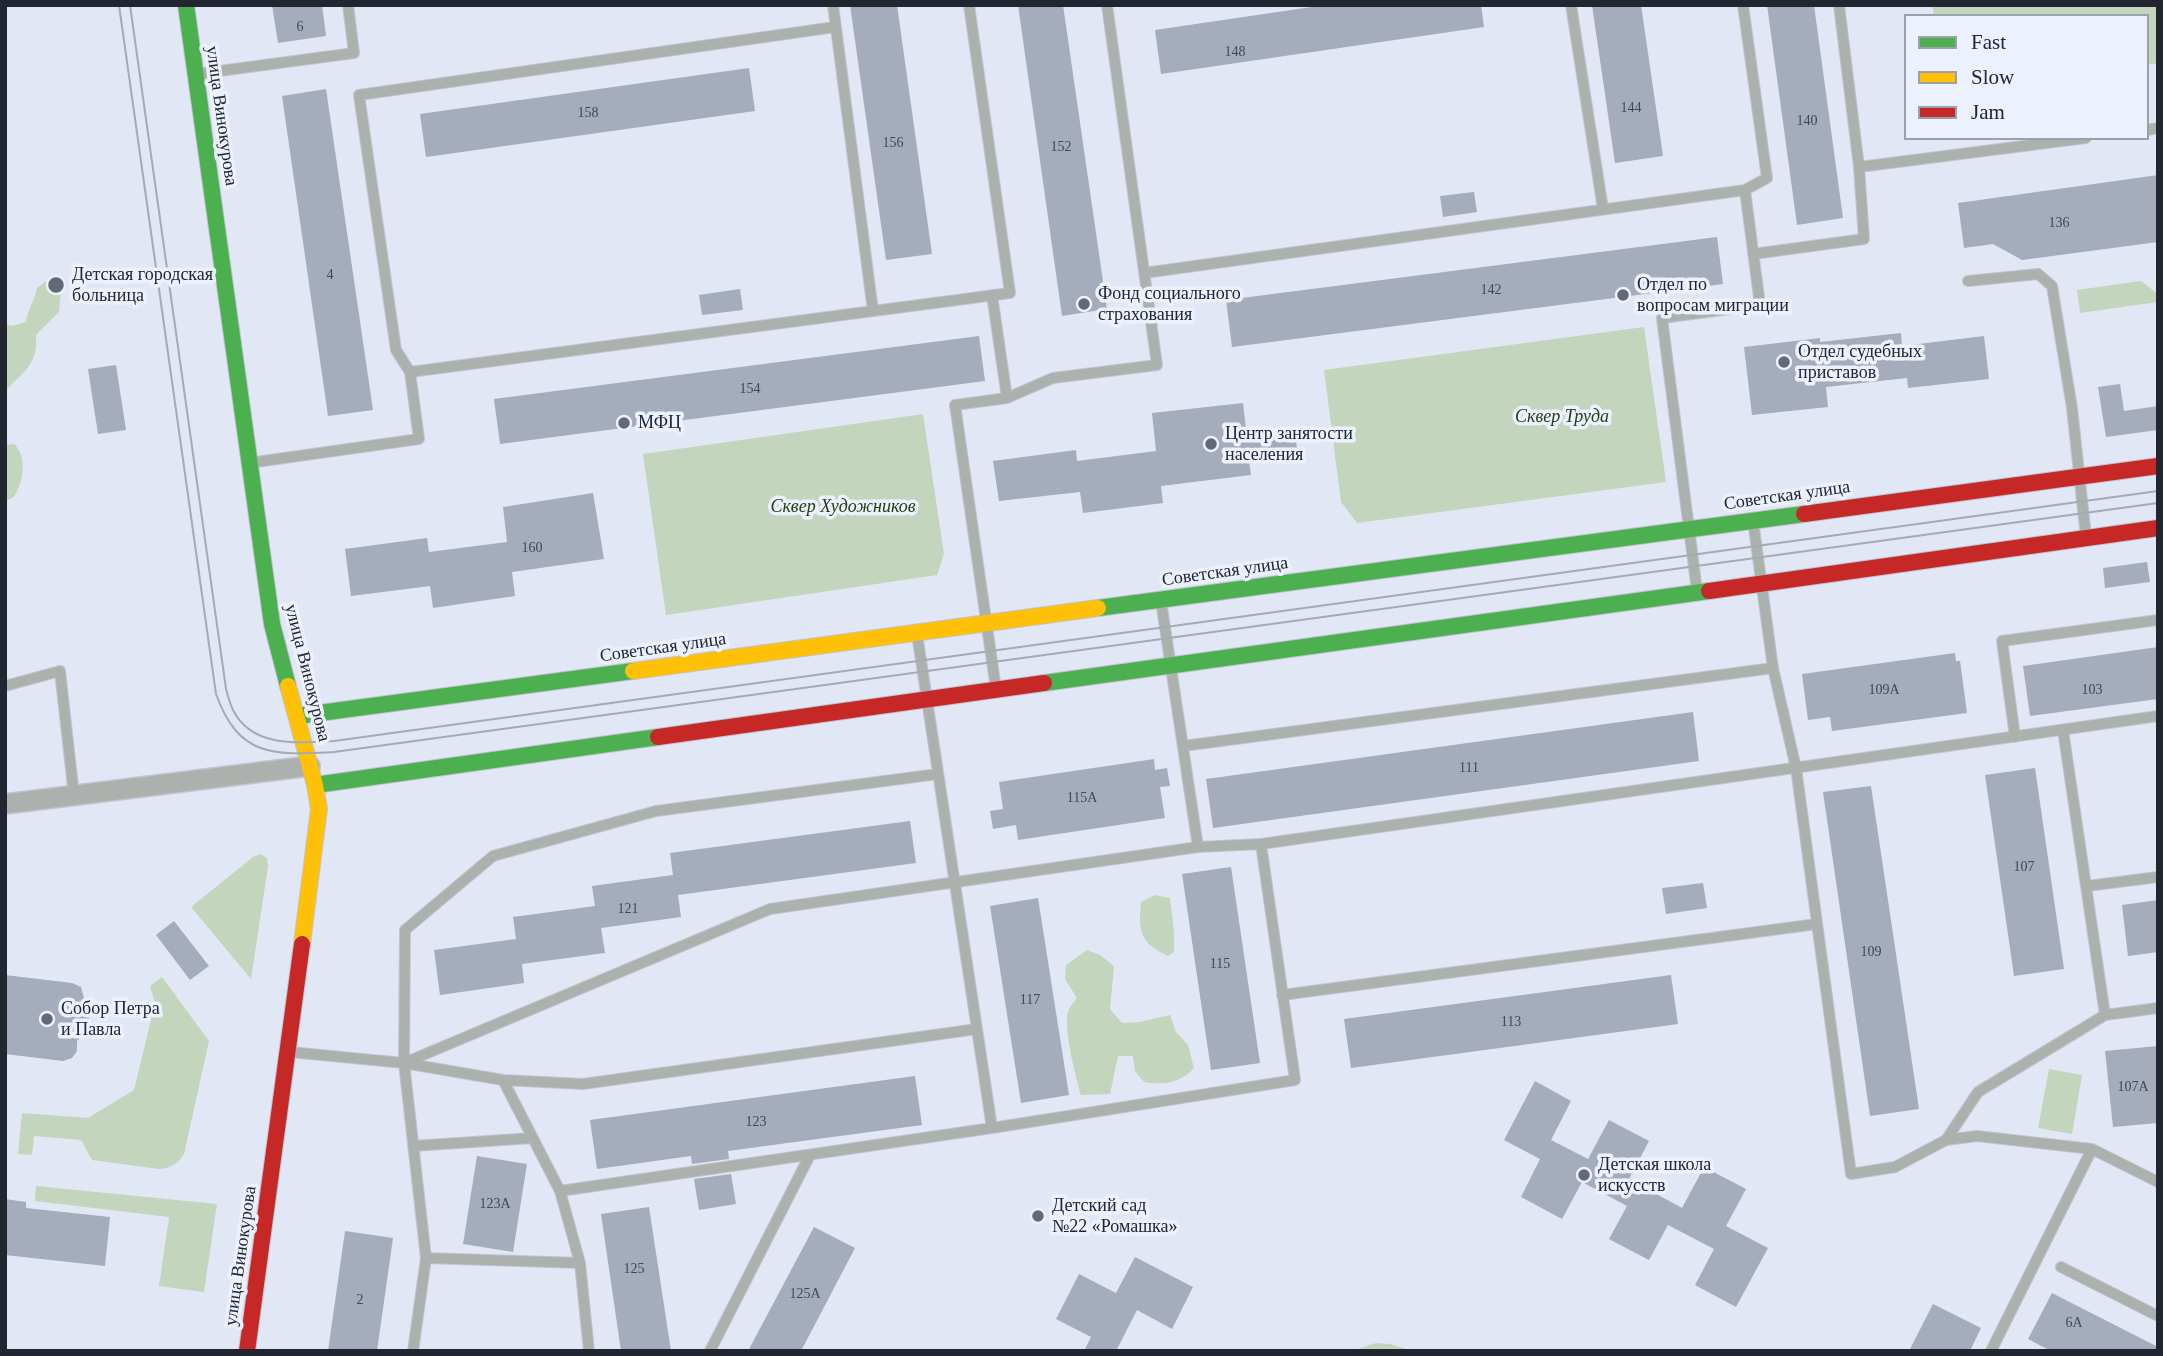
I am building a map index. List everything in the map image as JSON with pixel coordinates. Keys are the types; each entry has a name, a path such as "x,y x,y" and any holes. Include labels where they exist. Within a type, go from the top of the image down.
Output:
{"main road":[{"name":"улица Винокурова","path":"186,5 272,624 319,809 247,1351"},
{"name":"Советская улица","path":"297,716 2158,466"},
{"path":"312,776 927,700 2158,528"}],"street":[{"path":"5,804 312,776"}],"lane":[{"path":"195,74 354,52 348,5"},
{"path":"832,5 873,311"},
{"path":"410,372 1010,293 969,5"},
{"path":"996,690 955,405 1007,398 1054,377 1157,365 1107,5"},
{"path":"1571,5 1603,209"},
{"path":"1144,273 1745,190 1767,178 1742,5"},
{"path":"1753,254 1864,239 1859,167 1839,5"},
{"path":"250,463 419,439 410,372 396,351 359,95 835,27"},
{"path":"1859,167 2070,140"},
{"path":"1698,592 1662,318 1760,305 1745,190"},
{"path":"1968,281 2038,274 2052,286 2066,371 2087,538"},
{"path":"992,295 1007,398"},
{"path":"1753,520 1773,668 1796,768 1851,1174 1895,1167 1946,1140 1978,1136 2092,1149 2158,1182"},
{"path":"1161,600 1198,847"},
{"path":"2015,737 2002,641 2158,620"},
{"path":"917,633 992,1128"},
{"path":"1183,746 1773,668"},
{"path":"5,686 60,671 74,797"},
{"path":"404,1063 770,909 1198,847 1261,844 2158,716"},
{"path":"2063,730 2105,1015"},
{"path":"413,1351 426,1258 404,1063 405,930 493,856 656,811 938,774"},
{"path":"560,1191 992,1128 1295,1080 1261,844"},
{"path":"2087,887 2158,877"},
{"path":"1282,995 1817,924"},
{"path":"1946,1140 1978,1092 2105,1015 2158,1008"},
{"path":"288,1052 404,1063 503,1080 583,1084 977,1029"},
{"path":"503,1080 560,1191 580,1263 589,1351"},
{"path":"413,1146 533,1138"},
{"path":"1990,1351 2092,1149"},
{"path":"710,1351 810,1155"},
{"path":"426,1258 580,1263"},
{"path":"2061,1267 2158,1316"}],"green space":[{"path":"1932,5 2158,5 2158,63 2149,65 2149,14 1934,14"},
{"path":"54,280 61,289 59,312 36,335 32,360 24,373 5,391 5,324 11,326 26,322 37,288 46,281"},
{"path":"2141,281 2158,294 2158,302 2080,313 2077,290"},
{"name":"Сквер Труда","path":"1644,327 1666,482 1357,523 1341,502 1324,370"},
{"name":"Сквер Художников","path":"923,414 944,554 937,575 666,615 643,454"},
{"path":"14,444 23,463 22,477 14,497 5,501 5,445"},
{"path":"260,854 267,858 268,866 251,979 191,907"},
{"path":"1155,895 1170,898 1174,952 1168,956 1146,941 1141,929 1141,902"},
{"path":"1087,950 1100,955 1114,966 1110,1009 1122,1023 1170,1015 1176,1032 1188,1045 1194,1068 1184,1077 1172,1082 1144,1082 1135,1071 1133,1056 1118,1056 1110,1094 1081,1095 1067,1029 1069,1010 1077,998 1065,979 1066,965"},
{"path":"162,977 209,1041 182,1157 173,1165 159,1169 92,1160 81,1140 34,1136 32,1155 18,1154 22,1113 88,1118 134,1090 155,1003 150,986"},
{"path":"2049,1069 2082,1075 2072,1134 2038,1128"},
{"path":"36,1186 217,1204 204,1292 159,1286 169,1217 35,1201"},
{"path":"1376,1343 1390,1344 1412,1351 1352,1351"}],"building":[{"path":"272,5 322,5 326,36 278,43"},
{"path":"850,5 897,5 932,254 886,260"},
{"path":"1018,5 1063,5 1107,309 1062,316"},
{"path":"1325,5 1481,5 1484,27 1161,74 1155,30"},
{"path":"1592,5 1641,5 1663,156 1615,163"},
{"path":"1767,5 1814,5 1843,218 1797,225"},
{"path":"749,68 755,111 426,157 420,114"},
{"path":"326,89 373,410 328,416 282,96"},
{"path":"2158,175 2158,242 2022,260 1993,244 1964,248 1958,203"},
{"path":"1474,192 1477,212 1443,217 1440,196"},
{"path":"1717,237 1723,284 1232,347 1226,300"},
{"path":"740,289 743,310 702,315 699,295"},
{"path":"1901,333 1902,346 1984,336 1989,379 1908,388 1907,378 1826,387 1828,407 1752,415 1744,347 1820,338 1820,342"},
{"path":"979,336 985,381 500,444 494,399"},
{"path":"116,365 126,430 98,434 88,369"},
{"path":"2120,384 2124,411 2158,406 2158,430 2106,437 2098,387"},
{"path":"1243,403 1247,438 1295,432 1297,449 1248,455 1251,475 1161,486 1163,503 1083,513 1080,492 999,501 993,461 1076,450 1077,461 1156,451 1152,413"},
{"path":"593,493 604,559 512,572 515,596 433,608 430,586 351,596 345,549 427,538 429,552 507,542 503,507"},
{"path":"2147,562 2150,582 2105,588 2103,568"},
{"path":"2158,647 2158,699 2030,716 2023,666"},
{"path":"1955,653 1956,661 1960,661 1967,713 1832,731 1830,717 1808,720 1802,674"},
{"path":"1693,712 1699,761 1213,828 1206,779"},
{"path":"1154,759 1155,770 1167,768 1170,786 1160,787 1165,818 1018,840 1016,825 993,829 990,811 1003,809 999,782"},
{"path":"2035,768 2064,969 2014,976 1985,775"},
{"path":"1871,786 1919,1109 1870,1116 1823,792"},
{"path":"910,821 916,863 678,895 681,917 601,928 605,953 522,964 524,983 440,995 434,950 516,939 513,917 595,906 592,886 673,875 670,853"},
{"path":"1231,867 1260,1063 1211,1070 1182,874"},
{"path":"1703,883 1707,908 1666,914 1662,888"},
{"path":"1038,898 1069,1095 1021,1103 990,906"},
{"path":"2158,900 2158,952 2128,956 2122,905"},
{"path":"174,921 209,966 190,980 156,935"},
{"name":"Собор Петра и Павла","path":"5,975 72,983 81,987 90,1022 85,1034 77,1041 77,1051 72,1058 63,1061 5,1054"},
{"path":"1671,975 1678,1024 1351,1068 1344,1019"},
{"path":"2158,1046 2158,1123 2113,1127 2105,1051"},
{"path":"915,1076 922,1125 728,1151 729,1159 692,1164 691,1156 597,1169 590,1120"},
{"path":"1535,1081 1571,1101 1551,1140 1588,1159 1609,1120 1649,1141 1629,1179 1682,1208 1704,1167 1746,1189 1726,1226 1768,1248 1736,1307 1695,1285 1714,1249 1668,1225 1649,1260 1609,1239 1627,1206 1582,1182 1562,1219 1521,1197 1540,1159 1504,1140"},
{"path":"477,1156 527,1164 513,1252 463,1244"},
{"path":"731,1174 736,1204 699,1210 694,1179"},
{"path":"5,1199 26,1202 26,1208 110,1217 105,1266 5,1255"},
{"path":"649,1207 671,1351 621,1351 601,1214"},
{"path":"814,1227 855,1248 801,1351 748,1351"},
{"path":"345,1231 393,1238 377,1351 328,1351"},
{"path":"1135,1257 1193,1287 1172,1329 1137,1310 1116,1351 1084,1351 1091,1337 1056,1319 1079,1274 1116,1293"},
{"path":"2052,1293 2158,1347 2158,1351 2051,1351 2028,1339"},
{"path":"1933,1304 1981,1328 1970,1351 1909,1351"}],"tram line":[{"path":"119,5 216,694 225,715 236,730 248,741 276,752 334,752 2158,503"},
{"path":"130,5 226,689 232,708 241,722 264,737 291,742 334,741 2158,491"}],"traffic: fast":[{"path":"186,5 272,624 288,686"},
{"path":"1098,608 1804,514"},
{"path":"1044,683 1709,591"},
{"path":"297,716 633,671"},
{"path":"315,785 658,737"}],"traffic: slow":[{"path":"633,671 1098,608"},
{"path":"288,686 319,809 302,944"}],"traffic: jam":[{"path":"1804,514 2158,466"},
{"path":"1709,591 2158,528"},
{"path":"658,737 1044,683"},
{"path":"247,1351 302,944"}],"place":[{"name":"Детская городская больница","path":"56,285"},
{"name":"Отдел по вопросам миграции","path":"1623,295"},
{"name":"Фонд социального страхования","path":"1084,304"},
{"name":"Отдел судебных приставов","path":"1784,362"},
{"name":"МФЦ","path":"624,423"},
{"name":"Центр занятости населения","path":"1211,444"},
{"name":"Собор Петра и Павла","path":"47,1019"},
{"name":"Детская школа искусств","path":"1584,1175"},
{"name":"Детский сад №22 «Ромашка»","path":"1038,1216"}]}
